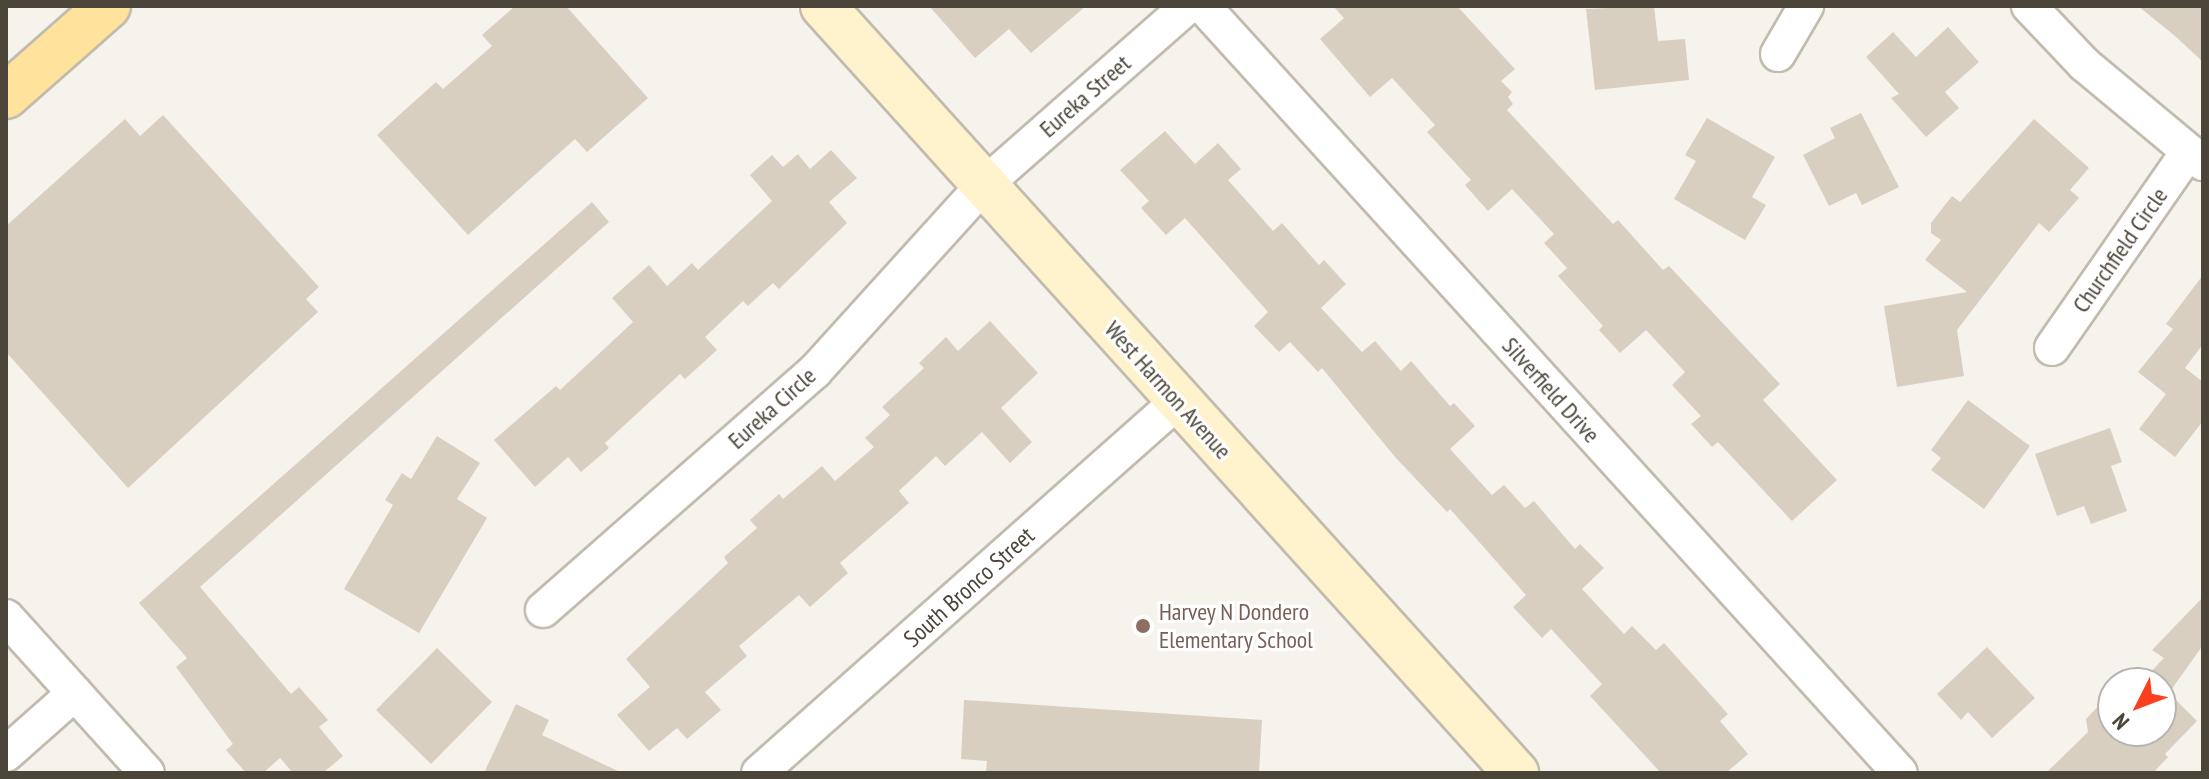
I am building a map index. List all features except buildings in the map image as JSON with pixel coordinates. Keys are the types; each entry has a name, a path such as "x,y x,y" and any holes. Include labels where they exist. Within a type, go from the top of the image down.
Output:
{"main road":[{"path":"6,96 108,6"},
{"name":"West Harmon Avenue","path":"823,6 1516,773"}],"street":[{"name":"Eureka Street","path":"983,186 1188,6"},
{"name":"Silverfield Drive","path":"1203,6 1900,773"},
{"path":"1778,54 1806,6"},
{"path":"2029,6 2084,64 2195,158"},
{"name":"Churchfield Circle","path":"2052,348 2195,158"},
{"name":"Eureka Circle","path":"543,610 815,371 983,186"},
{"name":"South Bronco Street","path":"759,773 1178,401"},
{"path":"6,617 147,773"},
{"path":"6,754 75,693"}],"place":[{"name":"Harvey N Dondero Elementary School","path":"1143,626"}]}
